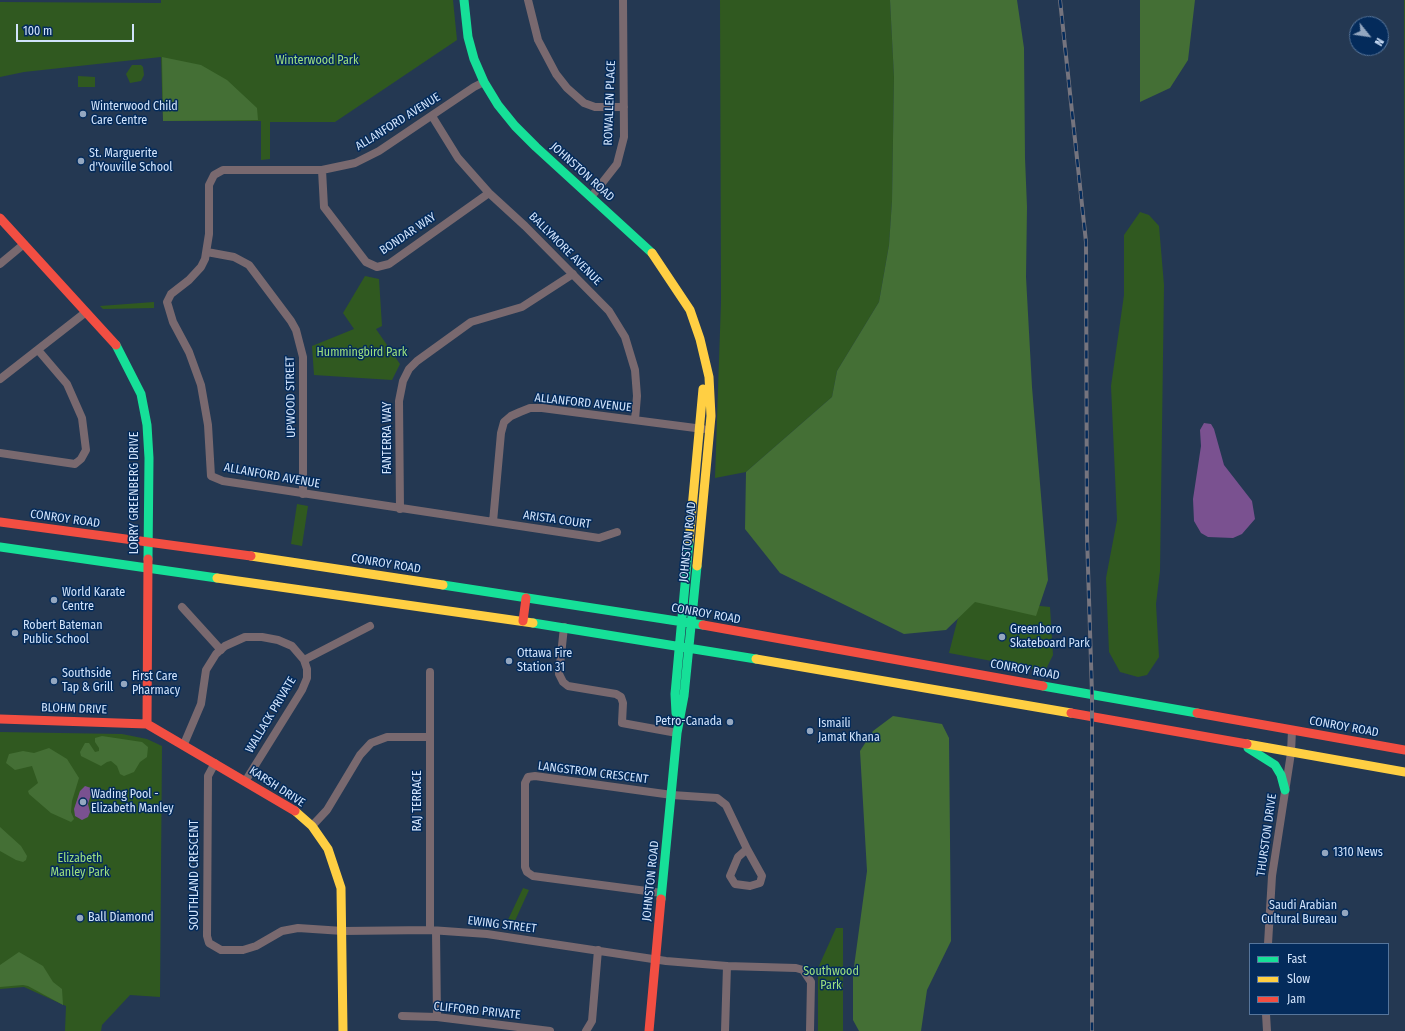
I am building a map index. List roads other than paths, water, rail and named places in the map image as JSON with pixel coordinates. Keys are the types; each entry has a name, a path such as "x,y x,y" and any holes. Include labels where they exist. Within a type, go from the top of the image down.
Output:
{"main road":[{"name":"JOHNSTON ROAD","path":"464,0 468,37 474,59 484,82 498,105 515,126 651,251 690,310 703,354 710,390 710,430 684,647 675,694 677,733 649,1031"},
{"name":"LORRY GREENBERG DRIVE","path":"0,218 116,345 126,362 140,394 148,432 147,724"},
{"name":"JOHNSTON ROAD","path":"687,623 700,428 704,390 703,354"},
{"name":"CONROY ROAD","path":"0,522 309,564 687,623 1405,750"},
{"path":"0,547 564,627 1405,772"},
{"path":"523,621 526,598"},
{"name":"BLOHM DRIVE","path":"0,719 147,724"},
{"name":"KARSH DRIVE","path":"147,724 246,780 292,809 312,826 328,849 341,888 344,931 343,1031"},
{"path":"1238,743 1271,762 1281,775 1285,790"}],"street":[{"path":"528,0 538,40 556,74 567,88 584,103 595,107 624,107"},
{"name":"ROWALLEN PLACE","path":"591,197 613,170 620,156 624,137 624,0"},
{"name":"ALLANFORD AVENUE","path":"484,82 364,158 347,166 322,170 223,170 214,174 209,185 209,234 206,252 201,267 189,280 171,294 168,302 173,322 189,352 201,386 208,425 211,476 222,481 493,522 501,432 504,422 511,416 530,408 542,408 710,430"},
{"name":"BALLYMORE AVENUE","path":"432,116 458,158 489,193 609,311 625,337 635,370 637,396 635,420"},
{"name":"BONDAR WAY","path":"322,170 324,207 366,262 377,267 389,264 489,193"},
{"path":"0,264 24,244"},
{"name":"UPWOOD STREET","path":"206,252 234,257 249,265 296,330 303,357 303,494"},
{"name":"FANTERRA WAY","path":"400,508 399,401 403,381 409,369 417,360 471,322 522,307 573,274"},
{"path":"0,379 86,312"},
{"path":"0,453 75,464 81,460 86,450 82,418 67,384 38,350"},
{"name":"ARISTA COURT","path":"493,522 599,538 616,532"},
{"path":"182,607 221,650"},
{"path":"184,744 201,704 209,663 221,650 245,637 262,637 285,642 292,646 304,660 370,626"},
{"path":"564,627 559,674 563,682 568,686 616,694 621,697 623,703 622,723 677,733"},
{"name":"WALLACK PRIVATE","path":"246,780 302,690 307,678 307,669 304,660"},
{"name":"RAJ TERRACE","path":"430,672 429,737 433,930 437,1017"},
{"name":"THURSTON DRIVE","path":"1268,943 1272,876 1291,753 1292,730"},
{"path":"312,826 327,810 360,755 371,743 387,736 429,737"},
{"name":"SOUTHLAND CRESCENT","path":"215,763 208,776 207,936 209,943 221,950 243,950 256,946 282,931 298,928 344,931"},
{"name":"LANGSTROM CRESCENT","path":"662,892 533,876 526,872 524,867 525,783 528,777 535,776 672,795"},
{"path":"672,795 717,798 726,805 762,876 760,884 750,886 735,884 730,876 738,857 747,849"},
{"name":"EWING STREET","path":"344,931 433,930 487,934 656,959 727,966 796,968 803,970 811,982 810,1031"},
{"path":"586,1031 592,1021 598,950"},
{"path":"725,1031 727,966"},
{"path":"1266,1015 1267,1031"},
{"name":"CLIFFORD PRIVATE","path":"402,1016 437,1017 550,1031"}],"railway":[{"path":"1060,0 1086,242 1087,536 1092,694 1092,1031"}],"place":[{"name":"Winterwood Child Care Centre","path":"83,114"},
{"name":"St. Marguerite d'Youville School","path":"81,161"},
{"name":"World Karate Centre","path":"54,600"},
{"name":"Robert Bateman Public School","path":"15,633"},
{"name":"Greenboro Skateboard Park","path":"1002,637"},
{"name":"Ottawa Fire Station 31","path":"509,661"},
{"name":"Southside Tap & Grill","path":"54,681"},
{"name":"First Care Pharmacy","path":"124,684"},
{"name":"Petro-Canada","path":"730,722"},
{"name":"Ismaili Jamat Khana","path":"810,731"},
{"name":"Wading Pool - Elizabeth Manley","path":"83,802"},
{"name":"1310 News","path":"1325,853"},
{"name":"Saudi Arabian Cultural Bureau","path":"1345,913"},
{"name":"Ball Diamond","path":"80,918"}],"park label":[{"name":"Winterwood Park","path":"317,61"},
{"name":"Hummingbird Park","path":"362,353"},
{"name":"Elizabeth Manley Park","path":"80,866"},
{"name":"Southwood Park","path":"831,979"}]}
